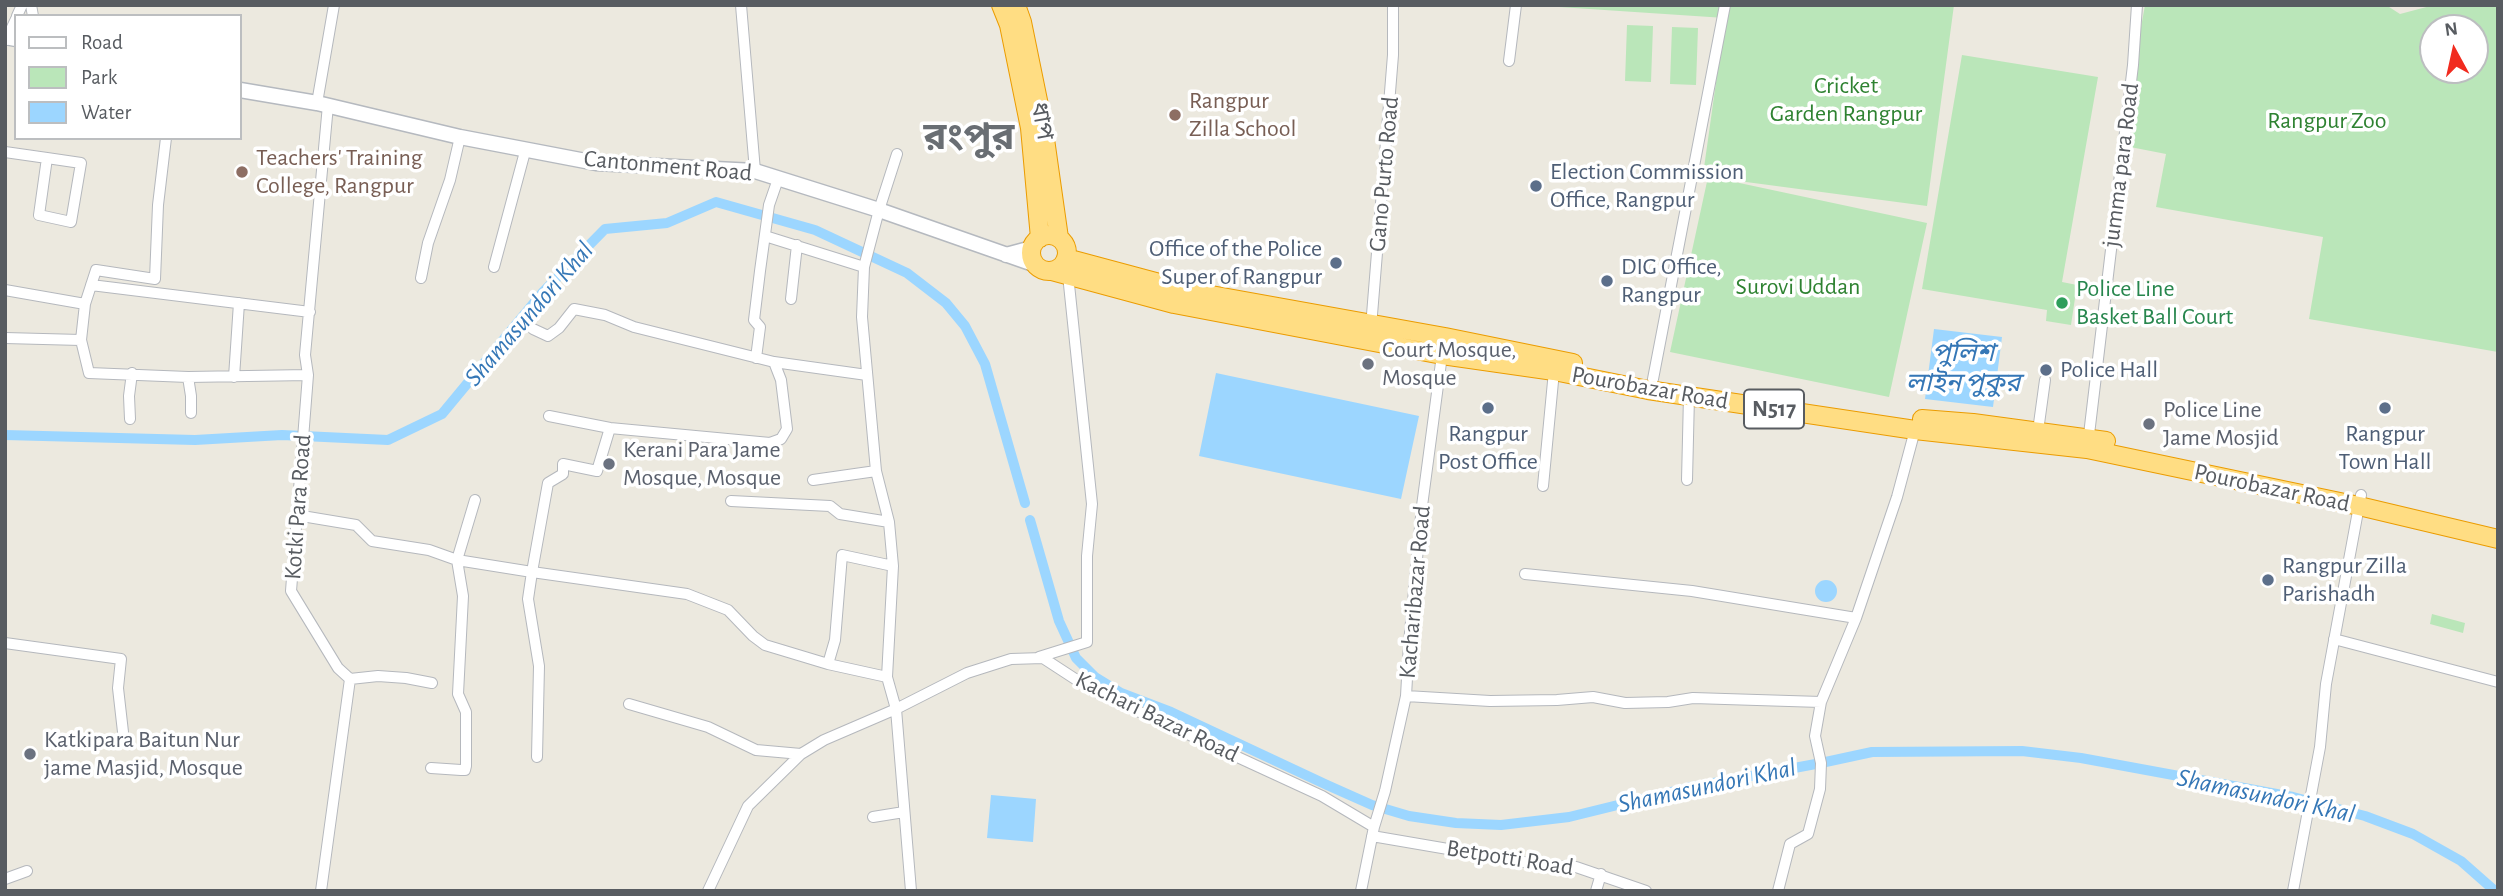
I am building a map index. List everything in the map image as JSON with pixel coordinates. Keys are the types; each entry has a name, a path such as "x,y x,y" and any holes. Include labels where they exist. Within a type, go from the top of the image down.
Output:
{"highway":[{"name":"ধাপ","path":"1001,5 1009,26 1030,128 1049,259 1067,250 1059,238 1044,125 1016,5"},
{"name":"Pourobazar Road","path":"1049,259 1369,332 1653,379 1920,419 2038,431 2498,527"},
{"name":"Pourobazar Road","path":"1369,332 1442,355 1554,371 1648,390 1915,430 2088,443"},
{"name":"Pourobazar Road","path":"2360,500 2498,538"}],"main road":[{"name":"Cantonment Road","path":"242,90 322,104 460,137 596,163 755,172 879,210 1005,256 1049,259"}],"street":[{"name":"Kotki Para Road","path":"334,5 322,104 310,313 305,355 308,375 291,591 338,668 350,679"},
{"path":"741,5 755,172"},
{"name":"Gano Purto Road","path":"1369,332 1393,55 1393,5"},
{"path":"1509,61 1516,5"},
{"path":"1653,379 1725,5"},
{"name":"jumma para Road","path":"2088,443 2133,65 2137,5"},
{"path":"421,278 428,243 450,180 460,137"},
{"path":"166,140 158,205 155,279 96,270 85,304 81,340 89,373 188,377 308,375"},
{"path":"494,267 526,148"},
{"path":"5,152 47,158 82,163 71,222 39,215 47,158"},
{"path":"897,154 864,267 862,317 876,471 889,522 892,566 887,677 911,891"},
{"path":"756,358 760,327 754,320 769,205 778,179"},
{"path":"765,236 864,267"},
{"path":"791,299 797,245"},
{"path":"708,891 748,806 801,754 824,740 892,711 967,673 1011,659 1040,657 1087,642 1087,556 1092,504 1049,259"},
{"path":"91,285 310,313"},
{"path":"5,289 85,304"},
{"path":"234,377 239,303"},
{"path":"533,329 548,336 559,328 574,309 605,315 634,327 756,358 867,375"},
{"path":"5,338 81,340"},
{"name":"Kacharibazar Road","path":"1361,891 1406,696 1422,506 1442,355"},
{"path":"549,416 610,428 770,443 781,439 787,429 781,380 774,362"},
{"path":"1543,486 1554,371"},
{"path":"130,419 132,373"},
{"path":"188,377 191,413"},
{"path":"2038,431 2045,380"},
{"path":"1687,480 1689,396"},
{"path":"537,757 539,666 528,600 548,483 563,474 564,464 597,471 610,428"},
{"path":"1778,891 1790,844 1808,834 1820,789 1821,763 1815,736 1821,702 1856,618 1897,497 1915,430"},
{"path":"813,480 876,471"},
{"path":"431,768 465,770 466,766 466,712 458,694 463,596 457,560 475,500"},
{"path":"2293,891 2320,747 2326,684 2360,500"},
{"path":"731,501 830,506 840,514 889,522"},
{"path":"296,514 356,525 372,541 429,550 457,560 687,594 728,610 765,645 828,664 887,677"},
{"path":"828,664 835,640 842,555 892,566"},
{"path":"1525,574 1692,591 1856,618"},
{"path":"2334,639 2498,681"},
{"path":"5,643 121,659 118,688 123,732"},
{"name":"Kachari Bazar Road","path":"1040,657 1092,690 1168,717 1322,796 1373,831"},
{"path":"321,891 350,679 378,676 406,678 432,684"},
{"path":"1406,696 1490,701 1557,701 1593,697 1625,703 1668,702 1693,698 1821,702"},
{"path":"629,704 708,727 756,750 801,754"},
{"path":"1254,763 1260,754"},
{"path":"1322,796 1327,785"},
{"path":"873,817 904,812"},
{"name":"Betpotti Road","path":"1373,831 1548,866 1576,867 1646,891"},
{"path":"5,879 27,871"},
{"path":"1596,891 1601,874"}],"green space":[{"path":"1529,5 1954,5 1927,206 1716,178 1927,223 1889,397 1670,352 1708,177 1703,175 1725,18"},
{"name":"Rangpur Zoo","path":"2145,5 2386,5 2400,14 2434,5 2498,5 2498,352 2309,319 2323,237 2156,207 2166,154 2120,145"},
{"path":"1627,25 1653,26 1651,82 1625,81"},
{"path":"1672,27 1698,28 1696,85 1670,84"},
{"path":"1962,55 2098,77 2062,282 2077,285 2071,325 2046,321 2047,310 1922,289"},
{"path":"2432,614 2465,623 2463,633 2430,624"}],"water":[{"name":"পুলিশ লাইন পুকুর","path":"1934,329 2002,337 1993,407 1925,399"},
{"path":"1216,373 1419,416 1401,499 1199,456"},
{"path":"1822,580 1830,580 1837,587 1837,595 1830,602 1822,602 1815,595 1815,587"},
{"path":"991,795 1036,799 1033,842 987,838"}],"waterway":[{"name":"Shamasundori Khal","path":"5,435 195,440 282,435 388,440 442,414 543,292 605,229 667,223 716,202 815,230 907,273 946,303 965,326 985,364 1025,503"},
{"name":"Shamasundori Khal","path":"1030,520 1059,621 1076,658 1095,677 1121,693 1171,712 1372,805 1409,816 1456,823 1501,825 1569,817 1687,788 1872,752 2022,751 2081,758 2293,797 2365,816 2413,834 2461,861 2495,891"}],"place":[{"name":"Rangpur Zilla School","path":"1175,115"},
{"name":"Teachers' Training College, Rangpur","path":"242,172"},
{"name":"Election Commission Office, Rangpur","path":"1536,186"},
{"name":"Office of the Police Super of Rangpur","path":"1336,263"},
{"name":"DIG Office, Rangpur","path":"1607,281"},
{"name":"Police Line Basket Ball Court","path":"2062,303"},
{"name":"Court Mosque, Mosque","path":"1368,364"},
{"name":"Police Hall","path":"2046,370"},
{"name":"Rangpur Post Office","path":"1488,408"},
{"name":"Rangpur Town Hall","path":"2385,408"},
{"name":"Police Line Jame Mosjid","path":"2149,424"},
{"name":"Kerani Para Jame Mosque, Mosque","path":"609,464"},
{"name":"Rangpur Zilla Parishadh","path":"2268,580"},
{"name":"Katkipara Baitun Nur jame Masjid, Mosque","path":"30,754"}],"district":[{"name":"রংপুর","path":"969,138"}],"park label":[{"name":"Cricket Garden Rangpur","path":"1846,100"},
{"name":"Surovi Uddan","path":"1798,287"}]}
